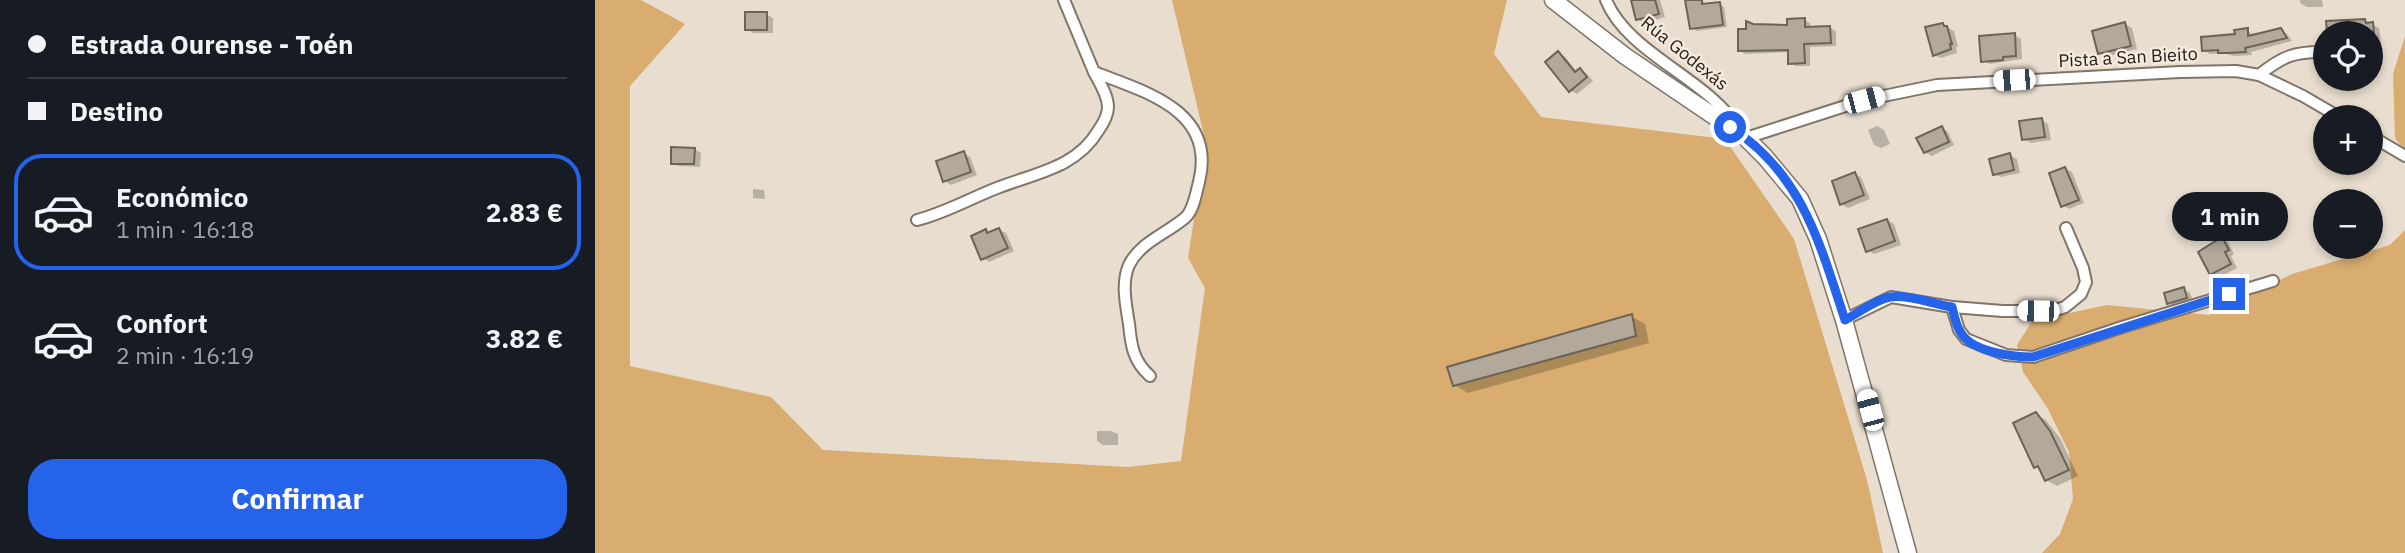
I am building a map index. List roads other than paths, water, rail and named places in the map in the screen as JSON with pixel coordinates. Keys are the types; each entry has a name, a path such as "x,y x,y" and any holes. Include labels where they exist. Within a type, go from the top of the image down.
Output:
{"street":[{"path":"917,220 1065,163 1080,155 1097,133 1108,108 1106,96 1064,0"},
{"path":"1553,0 1625,56 1744,136 1800,199 1818,239 1845,320 1908,553"},
{"name":"Rúa Godexás","path":"1606,0 1616,18 1637,40 1721,104 1744,136"},
{"path":"2259,75 2277,60 2313,52"},
{"name":"Pista a San Bieito","path":"1744,136 1864,100 1937,85 2236,71 2259,75 2318,105"},
{"path":"1094,72 1148,93 1170,105 1190,125 1202,151 1201,175 1189,213 1139,251 1128,269 1125,300 1133,353 1136,362 1150,376"},
{"path":"2383,143 2405,156"},
{"path":"1845,320 1891,297 1911,298 1952,307 2053,311 2076,299 2085,288 2085,276 2066,228"},
{"path":"1952,307 1962,335 1971,342 2006,355 2033,357 2273,281"}]}
